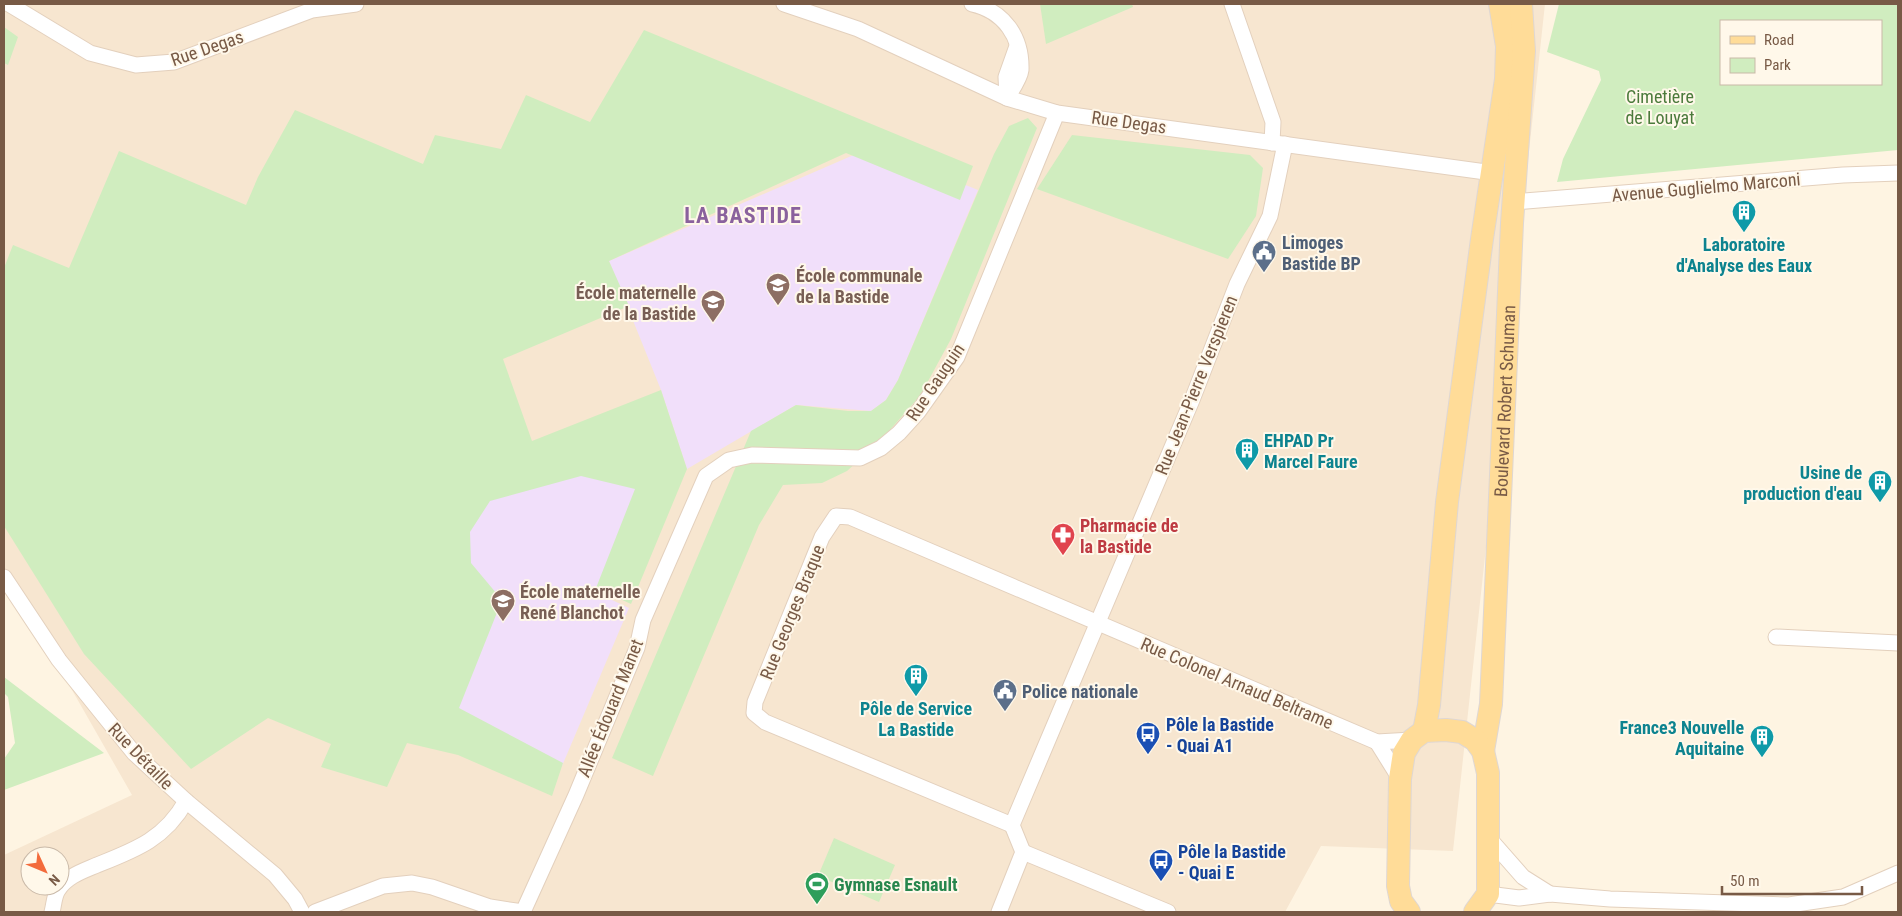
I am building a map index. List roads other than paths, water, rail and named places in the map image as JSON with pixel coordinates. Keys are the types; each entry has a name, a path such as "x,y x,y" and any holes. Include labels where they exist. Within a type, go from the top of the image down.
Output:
{"main road":[{"name":"Boulevard Robert Schuman","path":"1408,911 1400,901 1398,886 1400,779 1404,753 1418,735 1430,705 1447,502 1482,239 1506,79 1507,46 1500,4"},
{"name":"Boulevard Robert Schuman","path":"1483,751 1491,704 1513,202 1524,51 1521,4"},
{"path":"1418,735 1446,730 1462,732 1475,740 1483,751 1488,773 1488,894 1475,912"}],"street":[{"name":"Rue Degas","path":"9,4 90,53 136,65 174,62 311,7 356,4"},
{"name":"Rue Degas","path":"784,4 858,29 1007,98 1057,113 1279,143 1492,182"},
{"path":"972,4 988,8 1007,24 1017,44 1021,72 1007,98"},
{"name":"Rue Jean-Pierre Verspieren","path":"1012,825 1192,400 1237,284 1270,216 1279,143 1232,4"},
{"name":"Rue Gauguin","path":"706,476 729,460 752,455 860,458 881,448 899,433 918,412 957,357 1057,113"},
{"name":"Avenue Guglielmo Marconi","path":"1513,202 1843,175 1898,173"},
{"name":"Allée Édouard Manet","path":"315,912 383,886 412,883 432,886 490,907 524,912 576,795 637,648 643,620 706,476"},
{"name":"Rue Georges Braque","path":"1012,825 765,722 754,713 755,702 822,537 836,516 850,517 1098,624"},
{"name":"Rue Détaille","path":"4,577 76,683 134,753 186,801 275,875 295,899 302,912"},
{"name":"Rue Colonel Arnaud Beltrame","path":"1098,624 1377,742 1418,735"},
{"path":"1776,637 1898,642"},
{"path":"1377,742 1400,779"},
{"path":"52,912 57,891 64,882 75,874 129,853 159,836 179,814 186,801"},
{"path":"999,912 1023,852 1012,825"},
{"path":"1487,836 1523,877 1550,894"},
{"path":"1023,852 1168,912"},
{"path":"1488,894 1519,898 1550,894 1610,900 1790,906 1843,897 1898,873"}],"place":[{"name":"Laboratoire d'Analyse des Eaux","path":"1744,233"},
{"name":"Limoges Bastide BP","path":"1264,273"},
{"name":"École communale de la Bastide","path":"778,306"},
{"name":"École maternelle de la Bastide","path":"713,323"},
{"name":"EHPAD Pr Marcel Faure","path":"1247,471"},
{"name":"Usine de production d'eau","path":"1880,503"},
{"name":"Pharmacie de la Bastide","path":"1063,556"},
{"name":"École maternelle René Blanchot","path":"503,622"},
{"name":"Pôle de Service La Bastide","path":"916,697"},
{"name":"Police nationale","path":"1005,712"},
{"name":"Pôle la Bastide - Quai A1","path":"1148,755"},
{"name":"France3 Nouvelle Aquitaine","path":"1762,758"},
{"name":"Pôle la Bastide - Quai E","path":"1161,882"},
{"name":"Gymnase Esnault","path":"817,905"}],"district":[{"name":"LA BASTIDE","path":"743,215"}],"park label":[{"name":"Cimetière de Louyat","path":"1660,106"}]}
